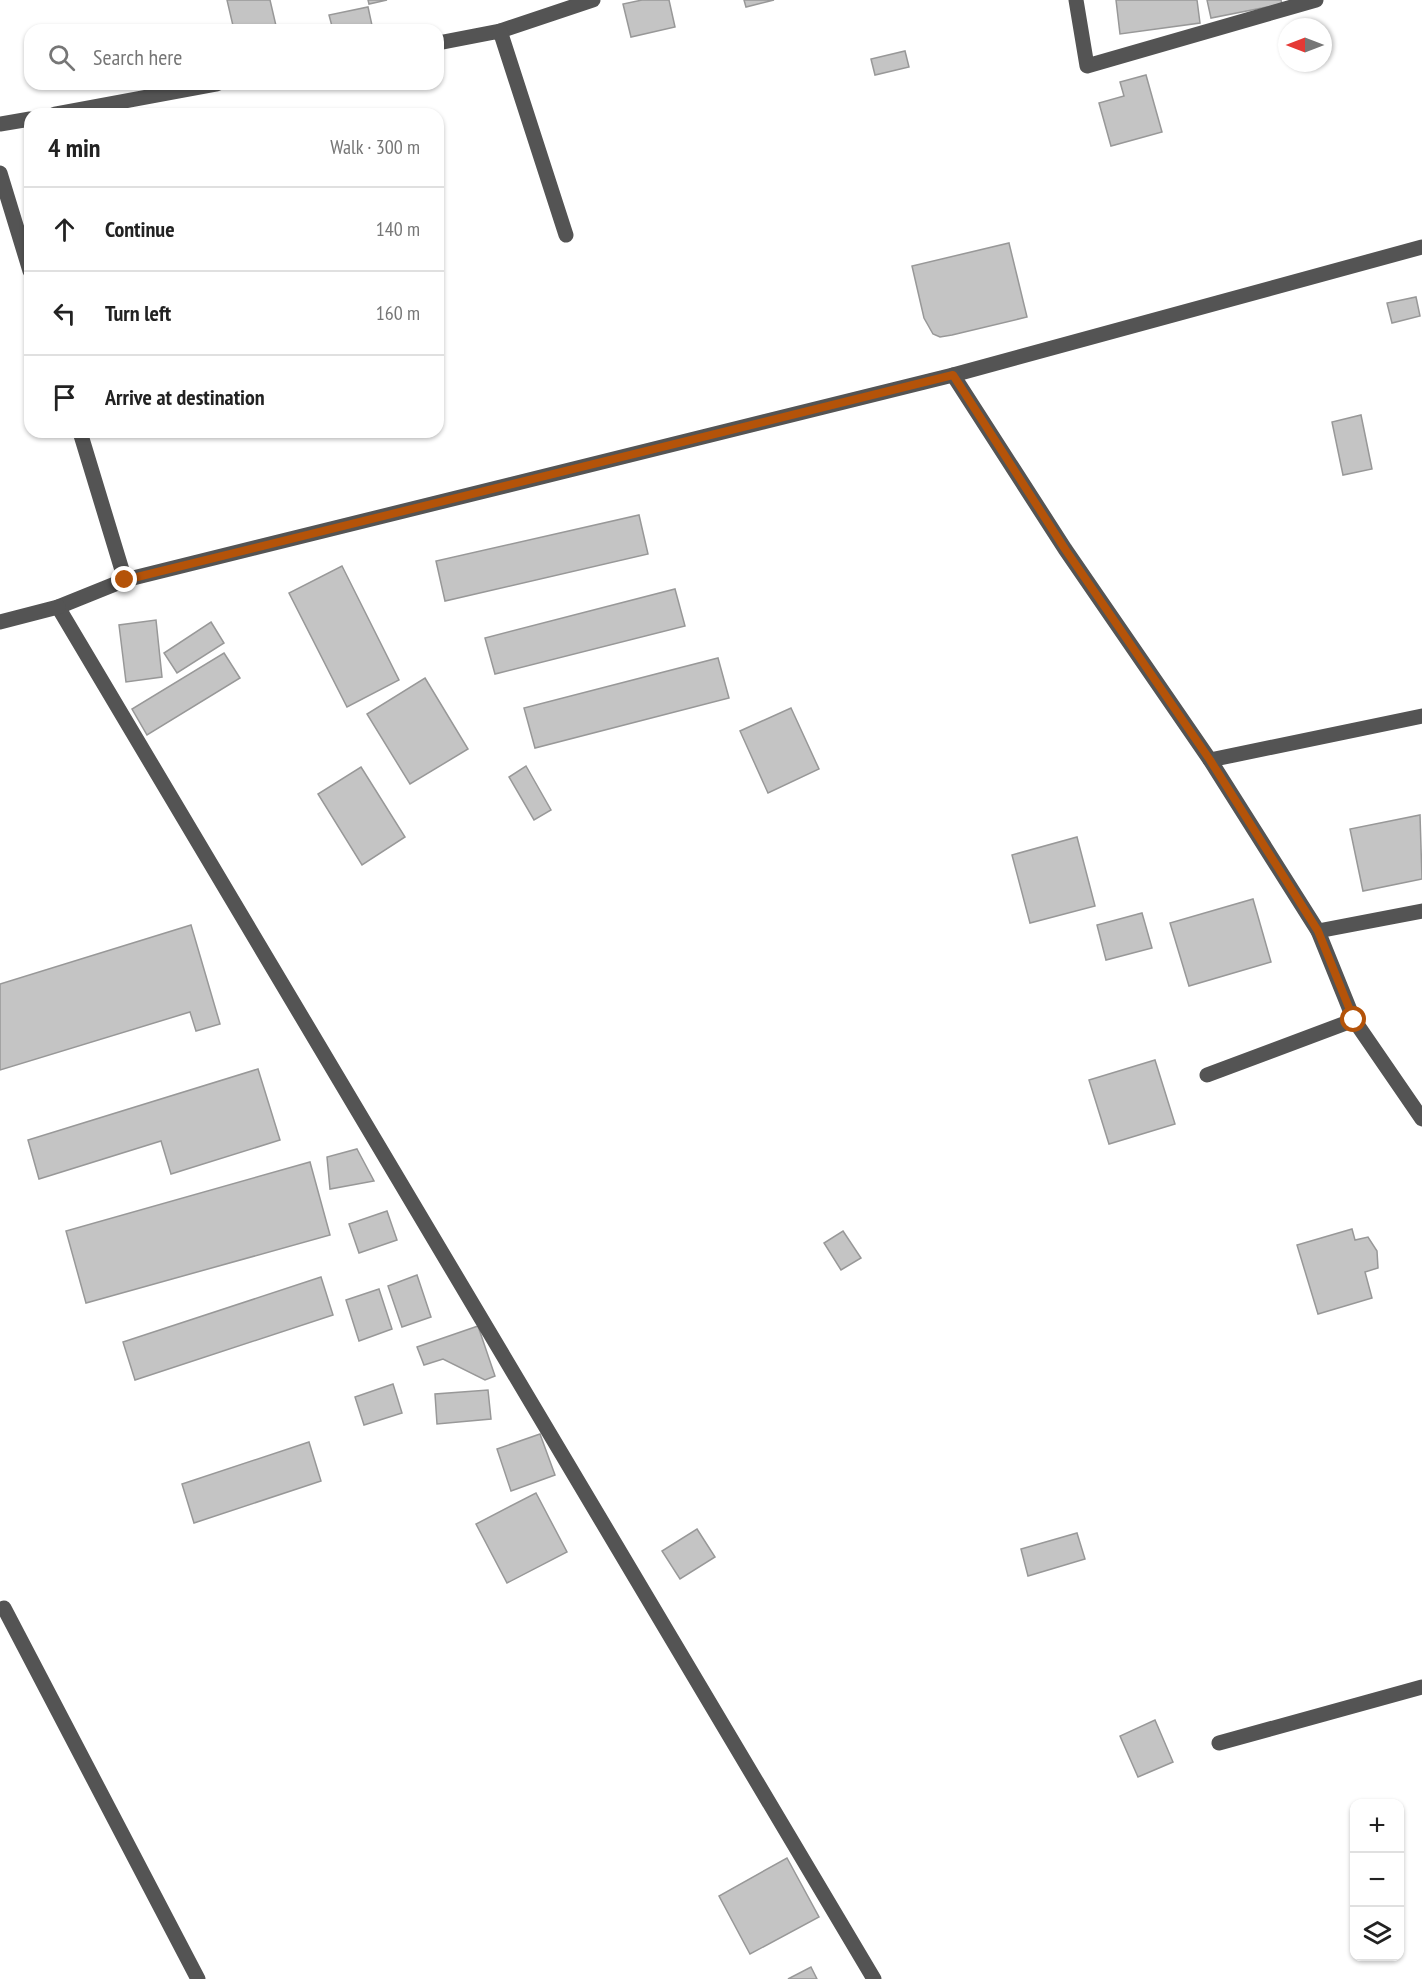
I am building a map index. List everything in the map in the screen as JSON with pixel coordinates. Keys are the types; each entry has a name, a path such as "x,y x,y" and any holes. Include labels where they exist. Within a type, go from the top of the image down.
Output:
{"lane":[{"path":"444,42 500,32 593,0"},
{"path":"1076,0 1087,66 1316,0"},
{"path":"500,32 566,235"},
{"path":"88,108 185,90"},
{"path":"0,124 24,120"},
{"path":"0,173 24,251"},
{"path":"0,622 58,607 125,580 953,375 1422,247"},
{"path":"953,375 1065,549 1210,760 1318,931 1354,1020 1422,1119"},
{"path":"82,438 125,580"},
{"path":"58,607 874,1979"},
{"path":"1210,760 1422,716"},
{"path":"1318,931 1422,910"},
{"path":"1207,1076 1354,1020"},
{"path":"3,1608 198,1979"},
{"path":"1219,1743 1422,1687"}],"building":[{"path":"227,0 270,0 276,24 233,24"},
{"path":"368,0 387,0 369,4"},
{"path":"642,0 669,0 675,27 631,37 623,4"},
{"path":"744,0 774,0 746,7"},
{"path":"1116,0 1197,0 1200,23 1120,34"},
{"path":"1207,0 1281,0 1282,4 1211,18"},
{"path":"368,7 372,24 331,24 329,15"},
{"path":"905,51 909,67 875,75 871,59"},
{"path":"1146,75 1162,132 1111,146 1099,103 1124,96 1120,82"},
{"path":"1009,243 1027,317 952,335 940,337 933,334 924,318 912,266"},
{"path":"1416,297 1420,316 1392,323 1387,303"},
{"path":"1361,415 1372,469 1343,475 1332,422"},
{"path":"639,515 648,554 445,601 436,561"},
{"path":"342,566 399,680 347,707 289,593"},
{"path":"675,589 685,626 495,674 485,638"},
{"path":"156,620 162,677 126,682 119,625"},
{"path":"211,622 224,643 177,673 164,653"},
{"path":"224,653 240,678 147,735 132,709"},
{"path":"718,658 729,698 535,748 524,708"},
{"path":"425,678 468,749 410,784 367,714"},
{"path":"791,708 819,769 768,793 740,731"},
{"path":"526,766 551,810 534,820 509,777"},
{"path":"361,767 405,837 362,865 318,794"},
{"path":"1420,815 1422,879 1363,891 1350,829"},
{"path":"1077,837 1095,906 1030,923 1012,855"},
{"path":"1253,899 1271,962 1189,986 1170,923"},
{"path":"1142,913 1152,948 1106,960 1097,925"},
{"path":"191,925 220,1024 196,1031 190,1012 0,1070 0,984"},
{"path":"1155,1060 1175,1124 1109,1144 1089,1080"},
{"path":"258,1069 280,1140 171,1174 161,1141 39,1179 28,1140"},
{"path":"357,1149 374,1181 330,1189 327,1157"},
{"path":"310,1162 330,1235 86,1303 66,1231"},
{"path":"387,1211 397,1240 359,1253 349,1224"},
{"path":"1352,1229 1355,1240 1368,1237 1377,1251 1378,1268 1365,1272 1372,1298 1318,1314 1297,1245"},
{"path":"843,1231 861,1258 841,1270 824,1243"},
{"path":"417,1275 431,1317 402,1327 388,1286"},
{"path":"321,1277 333,1315 135,1380 123,1342"},
{"path":"379,1289 392,1329 359,1341 346,1300"},
{"path":"478,1326 495,1376 485,1380 443,1359 424,1365 417,1347"},
{"path":"393,1384 402,1413 364,1425 355,1397"},
{"path":"488,1390 491,1419 437,1424 435,1394"},
{"path":"540,1434 555,1475 511,1491 497,1449"},
{"path":"309,1442 321,1481 194,1523 182,1484"},
{"path":"536,1493 567,1552 507,1583 476,1524"},
{"path":"697,1529 715,1557 680,1579 662,1551"},
{"path":"1077,1533 1085,1559 1028,1576 1021,1549"},
{"path":"1155,1720 1173,1762 1138,1777 1120,1736"},
{"path":"787,1858 819,1917 750,1954 719,1896"},
{"path":"811,1967 817,1979 788,1979"}],"route":[{"path":"125,580 953,375 1065,549 1210,760 1318,931 1354,1020"}]}
